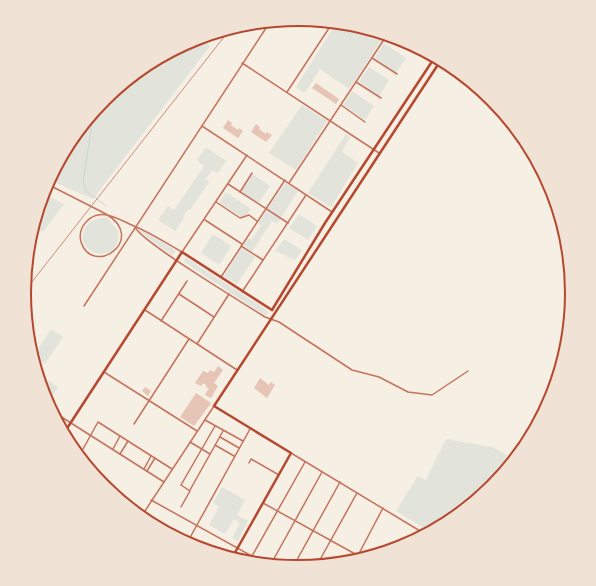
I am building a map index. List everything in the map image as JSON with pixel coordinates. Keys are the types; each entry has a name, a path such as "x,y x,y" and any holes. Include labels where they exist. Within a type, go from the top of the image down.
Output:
{"main road":[{"path":"271,318 272,310 321,230 432,62"},
{"path":"235,552 291,453 214,406 437,65"},
{"path":"68,427 182,252 272,310"}],"street":[{"path":"84,306 266,28"},
{"path":"287,92 329,28"},
{"path":"289,183 384,40"},
{"path":"372,58 397,74"},
{"path":"242,63 379,153"},
{"path":"356,82 381,98"},
{"path":"340,105 365,122"},
{"path":"202,126 333,212"},
{"path":"53,187 102,212 107,215 114,220 120,228 121,238 117,248 109,255 100,256 92,254 86,250 82,243 82,228 92,217 102,215 107,215 113,216 135,227 152,233 182,252 205,220 247,155"},
{"path":"240,192 252,173"},
{"path":"221,278 241,245 285,180"},
{"path":"227,184 288,223"},
{"path":"242,292 306,195"},
{"path":"216,202 240,218 249,215 258,221"},
{"path":"205,220 263,261"},
{"path":"135,227 146,240 177,261 265,317 271,318 352,370 379,377 408,392 432,395 468,371"},
{"path":"321,230 326,234"},
{"path":"161,321 187,280"},
{"path":"179,294 214,316"},
{"path":"197,344 229,294"},
{"path":"145,310 237,370"},
{"path":"134,424 189,339"},
{"path":"104,372 197,431"},
{"path":"144,511 214,406"},
{"path":"62,417 164,482"},
{"path":"204,420 243,441"},
{"path":"83,449 98,422 172,469"},
{"path":"190,491 181,485 215,426"},
{"path":"190,537 250,429"},
{"path":"181,507 223,431"},
{"path":"113,449 120,436"},
{"path":"220,437 240,448"},
{"path":"120,454 128,441"},
{"path":"190,442 210,454"},
{"path":"215,445 235,456"},
{"path":"291,453 419,530"},
{"path":"144,469 151,456"},
{"path":"147,471 155,458"},
{"path":"249,463 251,459 279,475"},
{"path":"151,500 252,556 305,462"},
{"path":"274,559 322,472"},
{"path":"296,560 340,482"},
{"path":"320,559 357,493"},
{"path":"263,503 355,554"},
{"path":"358,553 383,508"}],"shaded area":[{"path":"333,28 382,39 349,89 320,69 305,93 296,87"},
{"path":"205,43 210,46 93,199 55,183 67,159 86,130 109,104 135,81 165,62 196,46"},
{"path":"384,43 406,58 396,73 375,58"},
{"path":"369,67 389,80 379,96 359,82"},
{"path":"352,91 374,106 365,120 343,105"},
{"path":"302,105 327,121 296,170 269,153"},
{"path":"346,134 350,137 342,152 358,163 331,207 308,193"},
{"path":"206,147 226,161 218,173 212,170 206,179 209,182 190,210 188,209 183,216 184,218 175,231 158,220 168,206 174,210 204,166 197,160"},
{"path":"252,174 270,186 258,204 240,192"},
{"path":"285,183 298,191 277,224 272,221 252,252 243,245 247,238 251,240 261,226 258,223"},
{"path":"226,192 251,209 244,218 219,203"},
{"path":"49,196 64,204 43,232 39,229"},
{"path":"299,214 317,226 308,240 289,228"},
{"path":"107,217 118,231 117,242 113,250 106,253 98,253 85,245 83,237 85,228 92,221"},
{"path":"138,228 175,250 175,253 172,255 148,238"},
{"path":"213,234 231,246 219,265 201,253"},
{"path":"284,239 302,250 295,260 275,251"},
{"path":"241,248 255,257 237,284 224,276"},
{"path":"185,257 267,310 268,314 264,315 184,262"},
{"path":"51,329 63,337 45,364 40,361 37,350"},
{"path":"45,378 58,387 52,397"},
{"path":"446,439 492,447 507,455 499,469 474,494 461,505 424,528 396,511 418,476 426,480"},
{"path":"222,487 245,500 237,515 248,521 238,541 232,538 240,523 234,519 225,534 209,525 219,507 213,503"}],"building":[{"path":"316,83 339,99 336,104 312,88"},
{"path":"228,120 232,123 231,125 238,130 239,128 243,131 238,138 223,128"},
{"path":"256,124 260,127 259,129 266,134 267,132 272,135 266,142 251,132"},
{"path":"218,366 223,370 214,383 218,386 211,398 205,395 209,388 206,388 207,386 203,383 201,386 195,383 203,371 208,373 210,370 214,372"},
{"path":"260,378 269,385 271,382 275,385 267,398 254,388"},
{"path":"145,387 151,391 148,396 142,391"},
{"path":"196,393 211,403 194,426 180,417"}],"waterway":[{"path":"92,123 83,181 86,191 105,205"}],"railway":[{"path":"32,282 224,36"}]}
